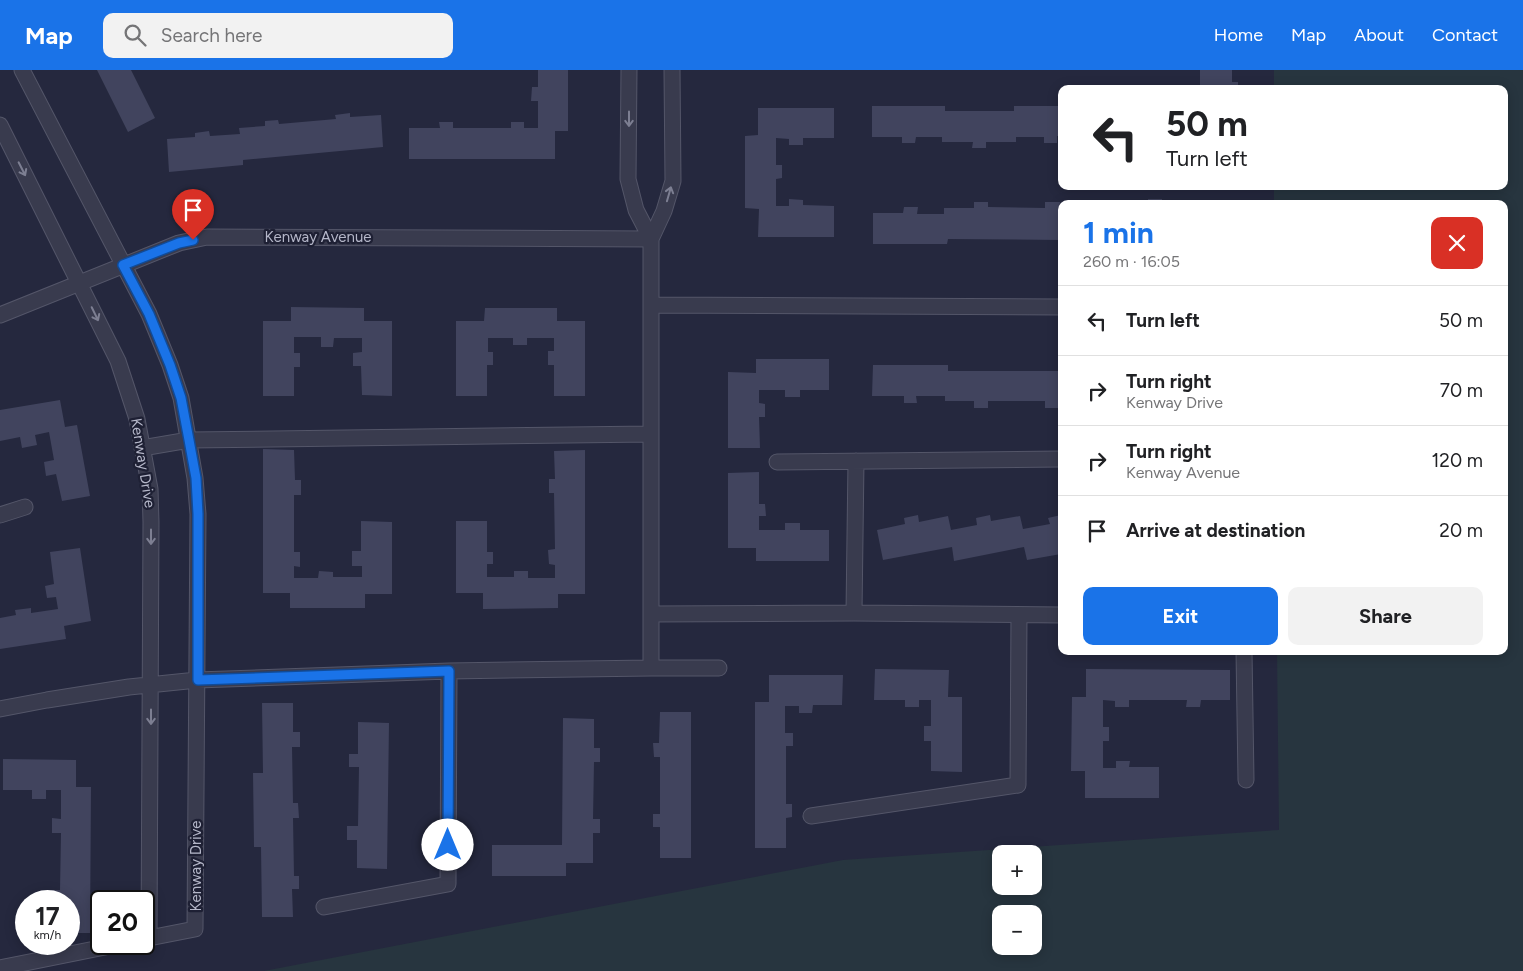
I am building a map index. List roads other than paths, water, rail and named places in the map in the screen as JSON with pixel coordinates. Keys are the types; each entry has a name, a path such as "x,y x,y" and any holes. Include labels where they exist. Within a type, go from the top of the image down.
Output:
{"street":[{"name":"Kenway Drive","path":"22,70 149,314 181,398 196,478 198,514 196,928 155,936"},
{"path":"629,70 628,179 636,210 651,239"},
{"path":"651,668 651,239 664,211 673,181 672,70"},
{"name":"Kenway Drive","path":"0,125 118,361 137,419 150,489 151,522 148,890"},
{"name":"Kenway Avenue","path":"0,316 179,243 207,237 651,239"},
{"path":"651,305 1058,307"},
{"path":"142,448 189,440 650,434"},
{"path":"777,462 1058,459"},
{"path":"854,613 856,461"},
{"path":"0,515 25,507"},
{"path":"650,614 1058,615"},
{"path":"811,816 1018,785 1019,614"},
{"path":"1244,655 1246,780"},
{"path":"0,709 129,687 198,680 449,671 719,668"},
{"path":"324,908 448,884 449,671"},
{"path":"0,968 90,950"}]}
